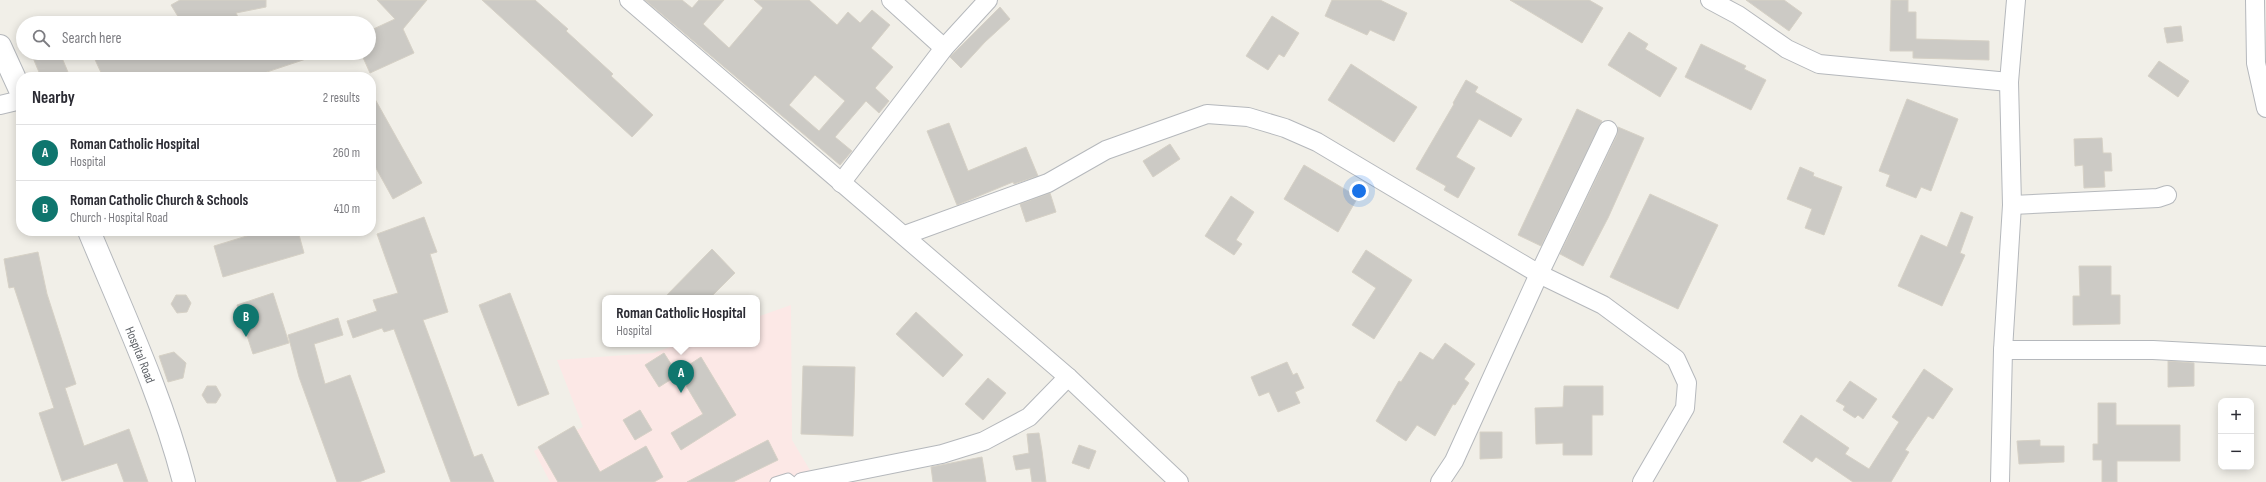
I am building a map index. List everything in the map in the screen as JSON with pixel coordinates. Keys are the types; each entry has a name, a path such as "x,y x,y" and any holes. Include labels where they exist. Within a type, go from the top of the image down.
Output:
{"street":[{"path":"629,0 841,183 905,235 1068,377 1179,482"},
{"path":"891,0 944,48"},
{"path":"841,183 944,48 988,0"},
{"path":"1710,0 1738,15 1787,49 1819,64 2009,82"},
{"path":"2000,482 2003,350 2012,205 2009,82 2016,0"},
{"path":"2255,0 2256,63 2266,108"},
{"path":"0,46 16,81"},
{"path":"0,105 16,101"},
{"path":"905,235 1048,184 1106,150 1207,114 1248,117 1285,128 1317,142 1539,274 1603,305 1676,359 1688,383 1685,408 1642,482"},
{"path":"1440,482 1454,461 1539,274 1608,130"},
{"path":"2012,205 2158,198 2167,195"},
{"name":"Hospital Road","path":"92,236 144,365 178,459 184,482"},
{"path":"2003,350 2153,350 2266,356"},
{"path":"802,482 942,454 984,441 1029,417 1068,377"}],"lane":[{"path":"775,482 788,478 793,482"}],"shaded area":[{"path":"791,305 792,440 817,482 550,482 534,451 583,427 557,360 653,353 670,347 760,347 760,316"}],"building":[{"path":"180,0 266,0 266,7 236,13 238,16 178,16 171,5"},
{"path":"377,0 427,0 403,29 414,53 370,72 364,60 376,60 376,28 395,19"},
{"path":"482,0 535,0 568,29 566,31 613,74 611,76 653,115 632,137"},
{"path":"645,0 682,0 692,8 699,0 724,0 703,24 729,48 763,8 754,0 809,0 837,25 848,12 860,23 872,10 890,25 871,48 893,67 875,88 889,101 879,113 866,101 835,137 852,151 840,165","holes":["815,75 845,101 819,131 789,105"]},
{"path":"1332,0 1380,0 1407,13 1394,41 1370,30 1367,35 1325,16"},
{"path":"1510,0 1589,0 1603,8 1582,43"},
{"path":"1746,0 1784,0 1802,13 1789,31"},
{"path":"1891,0 1908,0 1908,12 1916,12 1916,39 1989,41 1989,60 1913,58 1913,51 1890,51"},
{"path":"1000,7 1010,19 985,42 961,68 950,57"},
{"path":"1272,16 1299,33 1284,57 1279,54 1268,70 1246,56"},
{"path":"2181,26 2183,41 2167,43 2164,28"},
{"path":"1629,32 1648,44 1645,49 1677,68 1660,97 1608,65"},
{"path":"1701,44 1746,66 1744,69 1766,80 1751,110 1685,77"},
{"path":"34,60 63,60 68,72 39,72"},
{"path":"95,60 303,60 267,72 101,72"},
{"path":"2159,61 2189,81 2178,97 2148,76"},
{"path":"1351,64 1417,107 1394,142 1328,100"},
{"path":"1466,80 1478,87 1475,92 1522,119 1511,137 1479,119 1456,157 1475,168 1458,198 1444,190 1446,186 1416,169 1454,104 1453,103"},
{"path":"1907,99 1958,119 1931,191 1921,187 1916,198 1886,186 1890,175 1879,171"},
{"path":"376,101 422,183 393,199 376,168"},
{"path":"1577,109 1602,121 1541,246 1518,235"},
{"path":"949,123 968,171 1026,147 1038,176 1014,184 1013,182 957,205 927,131"},
{"path":"1618,127 1644,138 1608,218 1583,266 1560,254 1617,135"},
{"path":"2102,138 2103,153 2111,153 2112,171 2104,171 2105,187 2084,188 2083,165 2075,166 2074,139"},
{"path":"1170,144 1180,159 1153,177 1143,161"},
{"path":"1304,165 1358,197 1338,232 1284,199"},
{"path":"1800,167 1814,173 1813,176 1842,187 1824,235 1805,228 1812,209 1787,199"},
{"path":"1050,193 1056,212 1026,222 1020,204"},
{"path":"1650,194 1718,225 1678,309 1610,277"},
{"path":"1231,196 1254,212 1236,240 1242,244 1234,255 1205,236"},
{"path":"1961,212 1973,217 1960,253 1965,255 1942,306 1898,286 1921,235 1947,247"},
{"path":"424,217 437,252 430,254 448,312 423,320 474,457 482,454 494,482 451,482 394,329 384,332 382,328 353,338 347,321 377,311 373,300 398,293 377,234"},
{"path":"247,236 299,236 304,253 223,277 214,246"},
{"path":"712,249 735,273 713,295 667,295"},
{"path":"1366,250 1412,280 1374,339 1352,325 1376,288 1352,272"},
{"path":"38,252 47,294 76,384 65,388 84,446 129,429 148,482 124,482 117,463 62,481 39,413 54,408 14,287 9,288 4,259"},
{"path":"2079,266 2111,266 2111,295 2120,295 2120,324 2073,325 2073,296 2080,296"},
{"path":"273,293 289,343 253,354 237,305"},
{"path":"510,293 549,394 518,406 479,305"},
{"path":"176,295 186,295 191,303 187,312 177,313 171,304"},
{"path":"916,312 963,355 943,377 896,334"},
{"path":"338,318 343,335 314,344 325,384 350,375 385,472 359,482 337,482 299,377 288,335"},
{"path":"1445,343 1475,364 1464,379 1469,383 1455,405 1453,404 1435,436 1417,425 1406,441 1376,421 1399,381 1401,382 1420,352 1433,360"},
{"path":"174,352 186,363 183,378 168,382 159,356"},
{"path":"664,353 678,375 659,387 645,365"},
{"path":"701,357 736,415 681,450 671,433 703,414 678,372"},
{"path":"2168,361 2194,363 2194,386 2168,387"},
{"path":"1287,362 1293,375 1297,373 1304,388 1295,392 1300,403 1278,412 1269,392 1259,396 1251,377"},
{"path":"803,366 855,367 853,436 801,434"},
{"path":"1924,369 1953,389 1933,419 1928,416 1905,450 1909,452 1891,482 1853,482 1816,457 1812,462 1783,442 1801,415 1849,448 1845,454 1869,469 1899,422 1892,417"},
{"path":"988,378 1006,393 983,420 965,404"},
{"path":"1850,381 1877,399 1863,419 1858,415 1855,418 1843,410 1845,406 1836,401"},
{"path":"207,386 216,386 221,395 216,403 207,403 202,395"},
{"path":"1564,386 1603,386 1603,415 1592,415 1592,455 1563,455 1563,443 1536,444 1535,408 1563,407"},
{"path":"2098,403 2116,403 2116,425 2180,425 2180,461 2117,461 2117,482 2102,482 2102,460 2093,460 2093,444 2098,444"},
{"path":"640,410 652,430 635,440 623,420"},
{"path":"574,426 600,472 646,446 663,477 654,482 558,482 538,447"},
{"path":"1480,432 1502,432 1502,458 1480,459"},
{"path":"1039,433 1046,482 1032,482 1030,468 1016,470 1013,456 1029,453 1027,434"},
{"path":"768,440 778,460 733,482 687,482"},
{"path":"2040,440 2040,446 2064,446 2064,462 2019,464 2017,441"},
{"path":"1079,445 1096,451 1089,469 1072,463"},
{"path":"982,457 986,482 933,482 931,467"}],"place":[{"name":"Roman Catholic Church & Schools","path":"246,337"},
{"name":"Roman Catholic Hospital","path":"681,393"}]}
